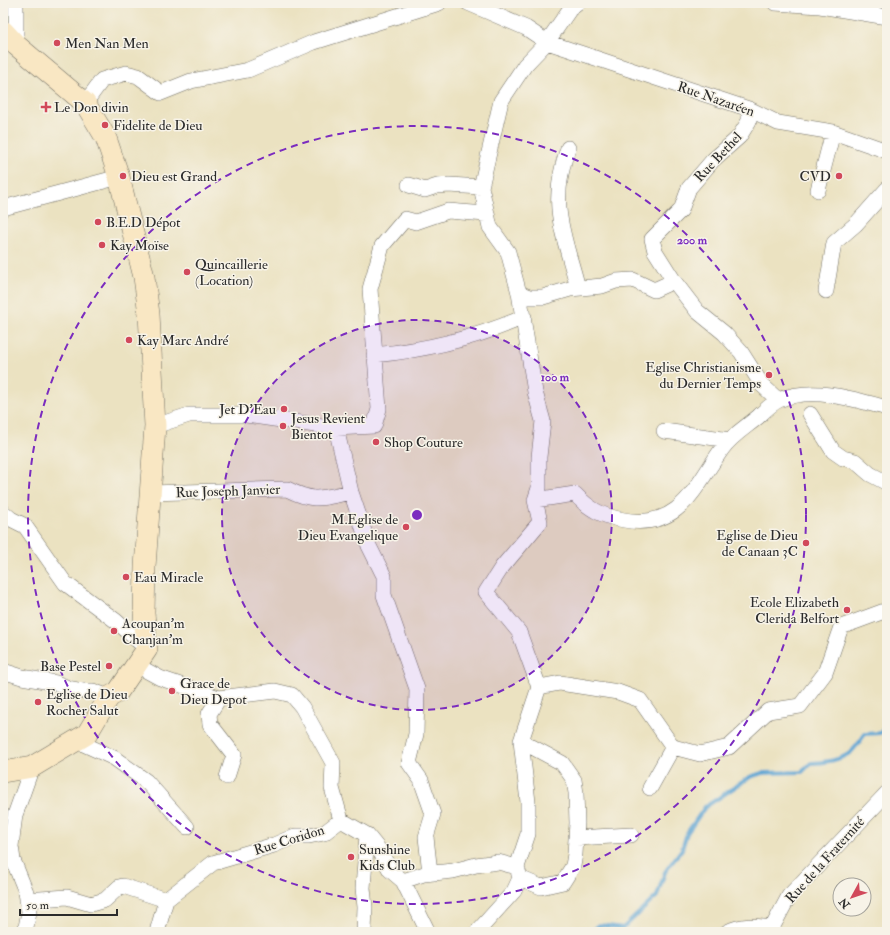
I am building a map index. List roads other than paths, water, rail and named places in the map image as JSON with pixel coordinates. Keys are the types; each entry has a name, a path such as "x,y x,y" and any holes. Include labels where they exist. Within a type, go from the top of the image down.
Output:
{"street":[{"path":"3,772 32,767 87,734 109,697 118,692 147,649 144,605 155,426 149,314 144,277 119,177 106,138 85,103 9,38 16,3"},
{"path":"85,103 102,80 126,73 138,76 161,93 191,81 248,70 314,42 439,3"},
{"name":"Rue Nazaréen","path":"468,3 526,28 546,42 749,109 778,123 833,132 887,151"},
{"path":"477,932 514,891 528,834 528,802 521,740 539,687 531,661 519,632 486,592 502,567 540,522 535,500 539,488 539,457 543,421 535,392 520,293 508,252 490,227 481,187 501,101 525,65 546,42 570,10 578,3"},
{"path":"775,3 820,6 887,17"},
{"name":"Rue Bethel","path":"674,281 655,251 652,239 681,210 689,188 699,176 713,160 739,137 748,121 749,109"},
{"path":"818,190 833,132"},
{"path":"568,148 560,171 558,210 563,237 578,288"},
{"path":"3,208 119,177"},
{"path":"409,185 426,190 437,186 449,185 481,187"},
{"path":"826,291 834,243 856,224 887,189"},
{"path":"155,426 189,415 246,415 336,428 374,426 379,409 370,289 382,246 405,218 416,222 448,211 486,214"},
{"path":"520,293 529,296 544,297 570,289 602,286 616,281 633,280 654,290 674,281 697,311 728,338 741,352 762,385 778,400"},
{"path":"374,355 409,352 447,343 492,330 524,317"},
{"path":"535,500 574,494 589,508 610,517 630,521 656,520 676,511 688,499 722,448 778,400 804,394 839,397 887,408"},
{"path":"810,414 833,451 843,458 855,462 870,474 887,483"},
{"path":"336,428 351,492 369,546 384,576 384,595 417,689 416,734 409,763 421,780 433,814 426,837 430,873"},
{"path":"664,431 730,440"},
{"name":"Rue Joseph Janvier","path":"150,493 287,489 305,498 319,499 351,492"},
{"path":"3,512 11,519 25,526 65,583 116,621 147,649"},
{"path":"539,687 560,683 618,692 640,700 673,747 700,754 729,747 768,711 800,706 825,673 841,627 887,610"},
{"name":"Rue Coridon","path":"131,671 138,666 160,678 219,698 275,691 292,695 302,707 333,763 332,788 341,820 324,833 309,836 295,836 274,845 213,863 166,900"},
{"path":"3,671 22,677 56,683 68,688 93,691 109,697"},
{"path":"219,698 209,714 210,724 234,755 227,777"},
{"path":"402,881 430,873 498,862 541,887 564,882 573,866 576,838 576,793 574,780 562,763 521,740"},
{"path":"77,741 114,758 146,781 187,827"},
{"path":"650,788 673,747"},
{"path":"25,932 29,912 27,900 20,874 7,847 15,815 32,767"},
{"name":"Rue de la Fraternité","path":"772,930 789,896 887,793"},
{"path":"341,820 367,835 380,851 390,870 402,881 428,932"},
{"path":"364,932 365,907 363,888 367,835"},
{"path":"576,838 631,835"},
{"path":"27,900 67,897 91,904 106,900 123,886 166,900 157,932"},
{"path":"727,932 734,928 751,926 772,930"}],"waterway":[{"path":"592,932 599,925 623,928 657,896 665,872 682,849 687,833 705,807 750,777 762,773 802,772 811,763 827,762 847,755 865,734 880,733 887,726"}],"place":[{"name":"Men Nan Men","path":"57,43"},
{"name":"Le Don divin","path":"46,107"},
{"name":"Fidelite de Dieu","path":"105,125"},
{"name":"Dieu est Grand","path":"123,176"},
{"name":"CVD","path":"839,176"},
{"name":"B.E.D Dépot","path":"98,222"},
{"name":"Kay Moïse","path":"102,245"},
{"name":"Quincaillerie (Location)","path":"187,272"},
{"name":"Kay Marc André","path":"129,340"},
{"name":"Eglise Christianisme du Dernier Temps","path":"769,375"},
{"name":"Jet D'Eau","path":"284,409"},
{"name":"Jesus Revient Bientot","path":"283,426"},
{"name":"Shop Couture","path":"376,442"},
{"name":"M.Eglise de Dieu Evangelique","path":"406,527"},
{"name":"Eglise de Dieu de Canaan 3C","path":"806,543"},
{"name":"Eau Miracle","path":"126,577"},
{"name":"Ecole Elizabeth Clerida Belfort","path":"847,610"},
{"name":"Acoupan'm Chanjan'm","path":"114,631"},
{"name":"Base Pestel","path":"109,666"},
{"name":"Grace de Dieu Depot","path":"172,691"},
{"name":"Eglise de Dieu Rocher Salut","path":"38,702"},
{"name":"Sunshine Kids Club","path":"351,857"}]}
